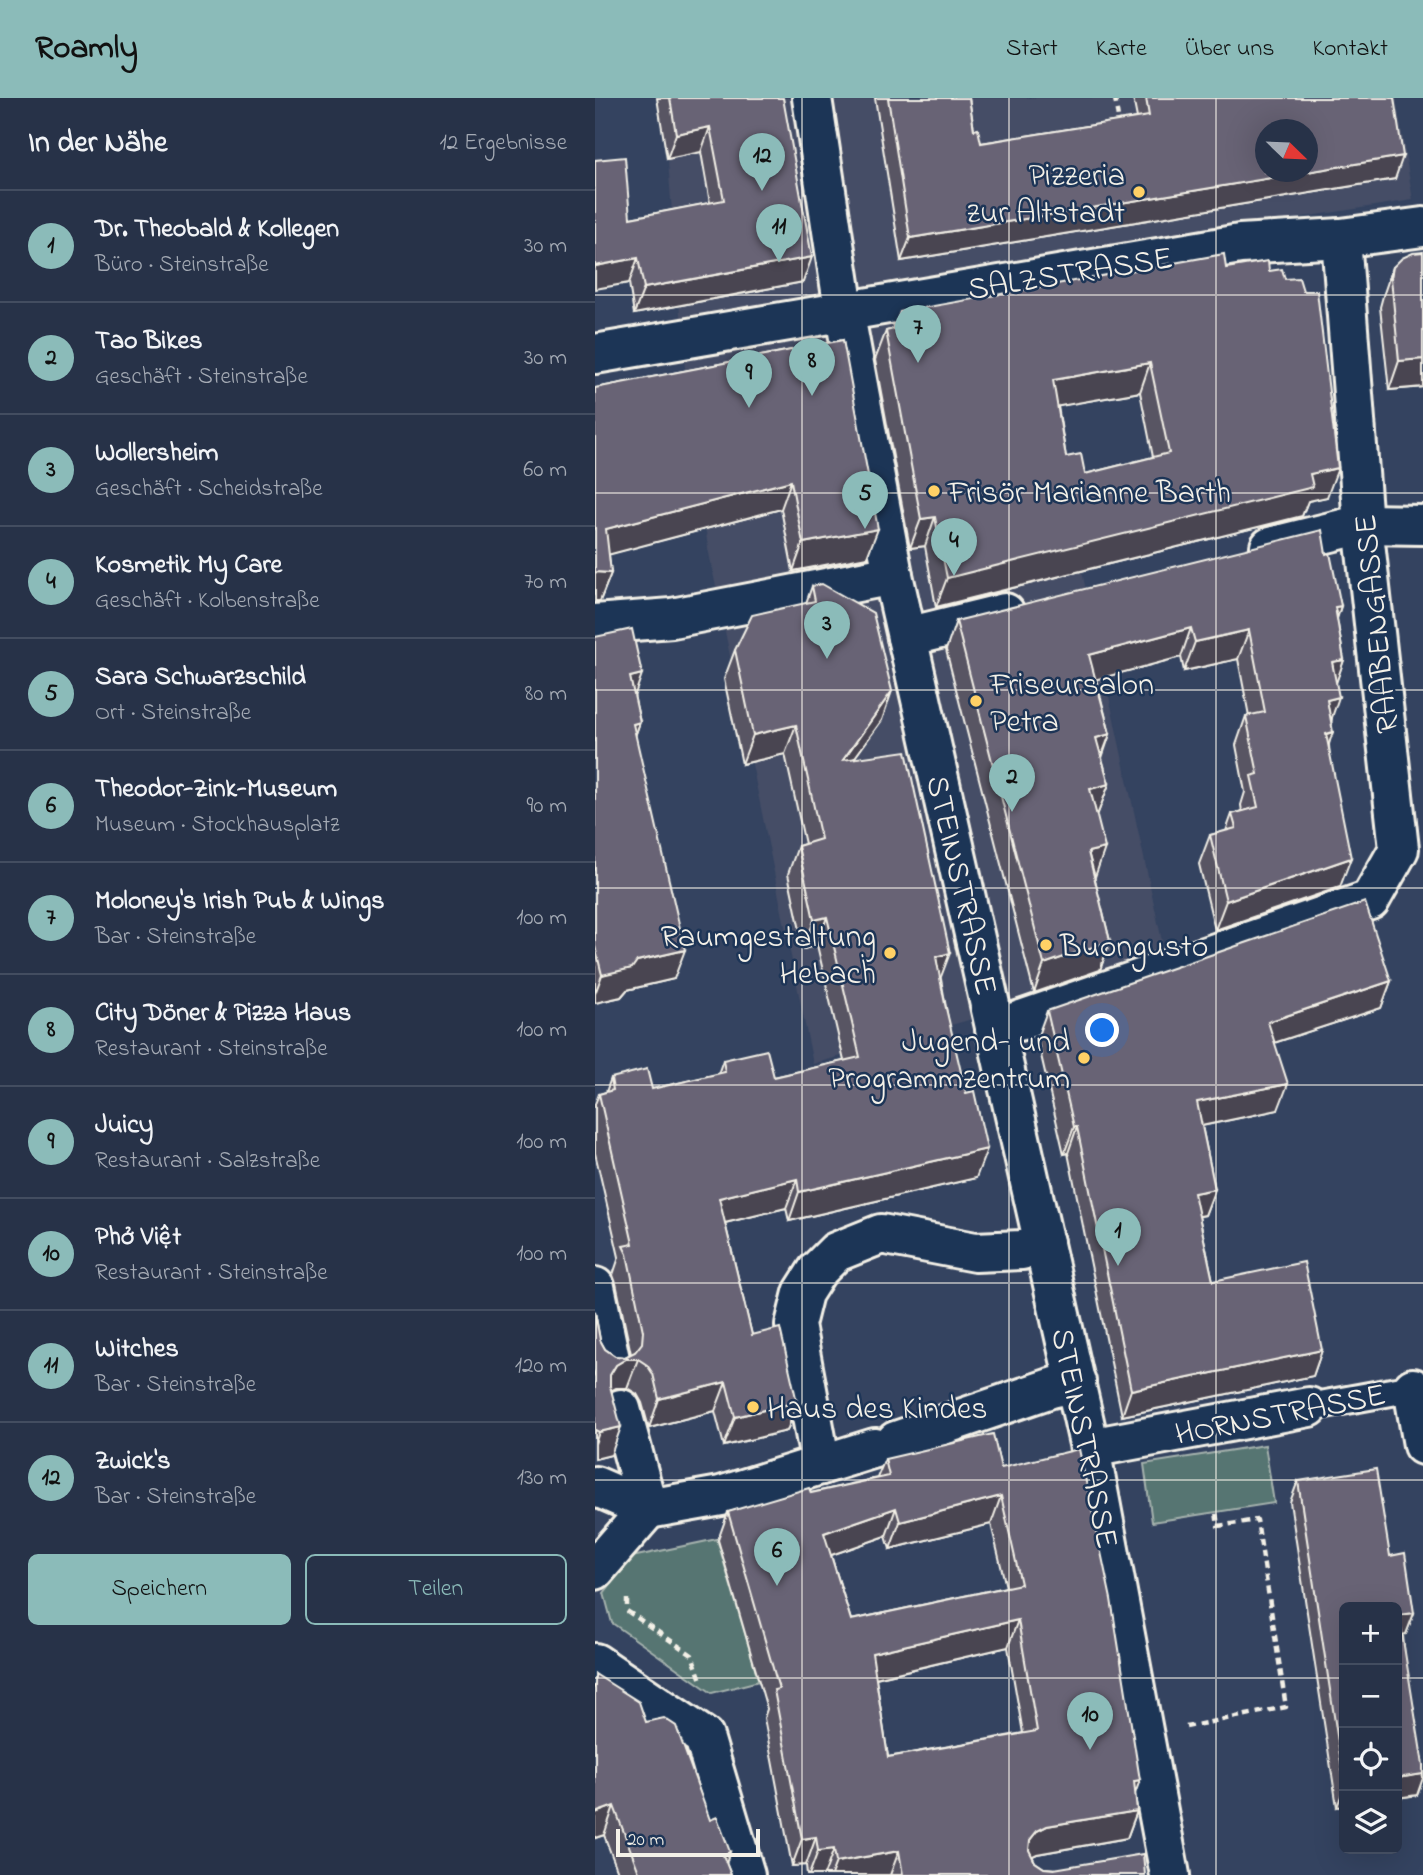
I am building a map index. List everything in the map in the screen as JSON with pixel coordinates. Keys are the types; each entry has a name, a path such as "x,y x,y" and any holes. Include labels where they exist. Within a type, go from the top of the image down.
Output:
{"street":[{"name":"STEINSTRASSE","path":"812,98 845,310 893,575 1076,1382 1169,1865"},
{"name":"SALZSTRASSE","path":"595,354 1240,244 1341,238 1423,227"},
{"name":"RAABENGASSE","path":"995,1029 1370,900 1399,849 1363,524 1341,238"},
{"path":"1243,554 1363,524 1423,524"},
{"path":"595,624 672,618 893,575"},
{"path":"907,637 1041,604"},
{"path":"821,1465 796,1325 803,1293 817,1271 836,1252 881,1234 975,1252 1021,1250 1044,1242"},
{"path":"595,1287 611,1364"},
{"path":"595,1486 648,1509 720,1496 1076,1382"},
{"name":"HORNSTRASSE","path":"1413,1388 1423,1445"},
{"name":"HORNSTRASSE","path":"1090,1448 1309,1407"},
{"path":"611,1579 648,1509 621,1409"},
{"path":"595,1662 704,1737 745,1875"},
{"path":"1129,1861 1169,1865"}],"lane":[{"name":"HORNSTRASSE","path":"1309,1407 1413,1388"}],"path":[{"path":"1115,98 1121,131"},
{"path":"1145,1734 1286,1707 1257,1520 1218,1526 1216,1512"},
{"path":"611,1579 628,1611 692,1655 702,1684 704,1737"}],"shaded area":[{"path":"663,98 1396,98 1413,200 1015,262 1167,964 813,1064 708,548 683,352"}],"green space":[{"path":"1265,1445 1274,1503 1152,1522 1144,1464"},
{"path":"717,1539 759,1681 712,1693 612,1623 604,1593 632,1557"}],"building":[{"path":"670,98 783,98 812,257 644,288 638,258 595,266 595,160 625,157 630,218 724,200 710,127 676,134"},
{"path":"888,98 969,98 974,130 978,129 981,143 1149,116 1146,98 1394,98 1403,156 1318,170 1318,119 1255,119 1255,181 910,238"},
{"path":"1423,252 1423,359 1399,361 1391,278 1393,267 1402,258"},
{"path":"1224,254 1226,268 1268,261 1269,271 1282,269 1285,279 1299,278 1303,291 1317,291 1338,468 1310,474 1313,487 947,578 935,517 921,519 886,331 902,327 900,312","holes":["1150,363 1169,453 1085,474 1081,454 1066,457 1053,380"]},
{"path":"843,340 878,529 803,543 791,481 606,529 611,573 595,572 595,388"},
{"path":"1322,530 1326,554 1330,553 1341,606 1335,607 1344,660 1332,662 1339,697 1327,700 1333,732 1326,734 1351,858 1226,901 1210,835 1236,828 1232,814 1258,807 1251,776 1258,774 1246,716 1265,712 1249,630 1195,642 1191,628 1089,655 1110,734 1096,738 1109,784 1090,789 1105,848 1088,852 1110,941 1044,964 956,621"},
{"path":"822,584 873,613 892,691 843,760 906,751 950,953 936,957 945,1004 966,1093 974,1091 987,1149 799,1192 797,1179 719,1198 752,1335 780,1328 797,1402 735,1417 726,1382 659,1399 653,1374 647,1365 638,1359 626,1359 616,1365 610,1375 610,1386 621,1427 599,1432 595,1430 595,1312 600,1340 605,1349 615,1356 625,1357 635,1352 642,1343 643,1331 623,1246 633,1244 599,1094 613,1090 611,1078 647,1069 652,1089 725,1072 723,1060 767,1050 774,1077 860,1057 827,917 814,920 798,846 821,839 796,725 753,735 735,650 752,615 815,601 812,586"},
{"path":"632,629 642,674 630,677 640,722 633,724 685,950 637,961 632,968 602,975 595,946 595,637"},
{"path":"1365,902 1391,981 1268,1022 1288,1084 1197,1102 1215,1189 1194,1193 1213,1281 1304,1262 1322,1350 1131,1390 1077,1127 1074,1127 1047,1011"},
{"path":"993,1434 1001,1468 1079,1449 1111,1599 1140,1780 1134,1781 1137,1811 1047,1826 1037,1831 1030,1840 1029,1850 1035,1862 1044,1868 1054,1869 1143,1854 1145,1875 903,1875 899,1851 836,1862 834,1849 818,1851 816,1837 802,1839 774,1690 779,1689 728,1512 809,1488 811,1493 889,1476 885,1459","holes":["1001,1496 1021,1584 851,1620 824,1533 896,1508 900,1522","1018,1620 1037,1731 888,1757 872,1653"]},
{"path":"1376,1469 1390,1556 1405,1553 1414,1613 1402,1615 1402,1602 1339,1602 1339,1748 1298,1481"},
{"path":"1402,1634 1423,1765 1423,1774 1402,1777"},
{"path":"595,1674 639,1702 646,1722 664,1718 676,1726 710,1820 717,1817 730,1852 723,1855 731,1875 640,1875 614,1806 595,1813"}],"place":[{"name":"Zwick's","path":"762,191"},
{"name":"Pizzeria zur Altstadt","path":"1139,192"},
{"name":"Witches","path":"779,262"},
{"name":"Moloney's Irish Pub & Wings","path":"918,363"},
{"name":"City Döner & Pizza Haus","path":"812,396"},
{"name":"Juicy","path":"749,408"},
{"name":"Frisör Marianne Barth","path":"934,491"},
{"name":"Sara Schwarzschild","path":"865,529"},
{"name":"Kosmetik My Care","path":"954,576"},
{"name":"Wollersheim","path":"827,659"},
{"name":"Friseursalon Petra","path":"976,701"},
{"name":"Tao Bikes","path":"1012,812"},
{"name":"Buongusto","path":"1046,945"},
{"name":"Raumgestaltung Hebach","path":"890,953"},
{"name":"Jugend- und Programmzentrum","path":"1084,1058"},
{"name":"Dr. Theobald & Kollegen","path":"1118,1266"},
{"name":"Haus des Kindes","path":"753,1407"},
{"name":"Theodor-Zink-Museum","path":"777,1586"},
{"name":"Phở Việt","path":"1090,1750"}]}
